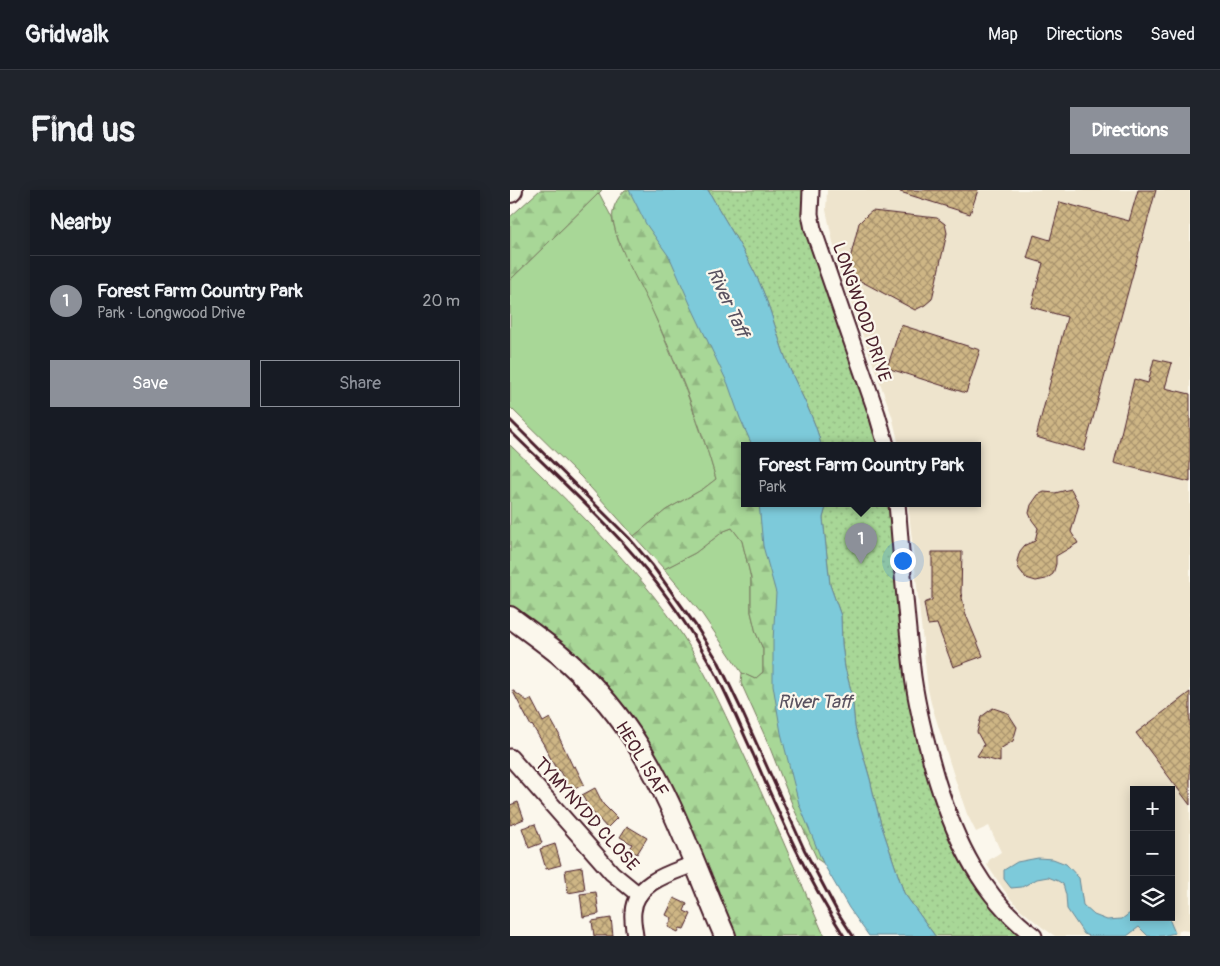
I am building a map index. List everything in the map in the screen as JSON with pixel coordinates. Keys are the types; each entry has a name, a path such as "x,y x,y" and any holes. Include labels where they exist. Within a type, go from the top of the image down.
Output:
{"main road":[{"name":"HEOL ISAF","path":"510,617 575,668 624,724 658,780 725,936"}],"street":[{"name":"LONGWOOD DRIVE","path":"811,190 810,214 813,229 885,442"},
{"path":"897,507 914,678 926,740 942,797 958,838 978,877 998,903 1034,936"},
{"name":"TYMYNYDD CLOSE","path":"510,757 612,873 639,895"},
{"path":"635,936 633,911 634,903 639,895 651,882 694,864"}],"shaded area":[{"path":"827,190 1190,190 1190,931 1179,930 1178,936 1055,936 1020,909 1009,897 987,865 989,860 1001,852 989,826 976,832 967,814 931,703 908,507 981,507 981,442 898,442 892,416 839,270 826,210"}],"green space":[{"path":"540,190 602,190 510,280 510,217"},
{"path":"625,190 640,190 756,442 741,442 741,507 768,507 825,854 823,863 817,859 794,809 768,743 741,683 742,673 755,679 763,672 763,649 756,633 751,612 751,578 742,541 732,528 724,531 695,553 664,569 634,536 666,510 703,489 716,479 695,413 679,371 624,254 616,232 613,212 617,200"},
{"path":"708,190 804,190 801,214 877,442 820,442 811,415 785,357 760,284"},
{"path":"599,193 612,218 618,240 652,309 685,388 716,479 703,489 666,510 634,536 581,477 510,407 510,280"},
{"path":"510,445 622,558 643,582 681,633 705,673 726,716 822,931 826,936 734,936 691,844 566,648 546,631 510,606"},
{"path":"826,507 889,507 908,696 924,765 936,804 950,841 977,890 993,909 1022,936 935,936 904,893 881,824 855,727 852,694 845,668 841,616 830,585 823,518"},
{"path":"732,528 742,541 751,578 751,612 756,633 763,649 763,672 755,679 742,673 702,614 664,569 695,553 724,531"}],"water":[{"name":"River Taff","path":"629,190 708,190 760,284 785,357 811,415 820,442 751,442 728,384 670,258 646,224"},
{"name":"River Taff","path":"759,507 826,507 823,518 830,585 841,616 845,668 852,694 855,727 881,824 904,893 935,936 869,936 849,908 823,863 799,804 781,733 773,685 776,593 763,546"},
{"path":"1038,858 1053,859 1066,864 1079,878 1083,905 1094,915 1107,920 1122,919 1130,913 1130,921 1170,921 1175,933 1162,936 1148,936 1139,927 1127,936 1090,936 1084,934 1067,909 1063,884 1048,877 1037,879 1022,887 1011,888 1004,879 1004,870 1017,862"}],"building":[{"path":"900,190 978,190 970,214 900,192"},
{"path":"1138,190 1156,190 1084,451 1036,437 1067,317 1031,307 1043,263 1027,258 1034,235 1050,240 1060,202 1129,221"},
{"path":"872,211 937,218 945,224 947,233 932,299 915,310 853,277 850,272 849,263 859,223"},
{"path":"901,325 980,350 966,393 887,368"},
{"path":"1154,359 1172,363 1165,388 1190,394 1190,482 1114,463 1134,379 1148,383"},
{"path":"1071,489 1079,504 1071,532 1078,543 1056,556 1053,574 1046,579 1036,581 1026,578 1019,569 1017,561 1020,551 1025,545 1035,541 1038,528 1029,513 1031,505 1038,495 1044,492 1055,493"},
{"path":"932,552 962,552 961,593 966,615 983,656 953,667 937,624 928,625 924,603 932,600"},
{"path":"512,690 527,701 531,699 543,722 550,718 573,767 575,766 584,784 571,791 559,770 557,771"},
{"path":"1190,692 1190,805 1136,733"},
{"path":"993,708 1008,713 1017,727 1013,741 1000,749 1000,762 977,756 984,745 977,732 981,717"},
{"path":"595,788 603,804 617,818 607,828 589,808 582,795"},
{"path":"518,802 524,819 510,825 510,805"},
{"path":"535,824 542,843 529,848 522,828"},
{"path":"627,826 647,838 637,854 629,849 632,844 620,837"},
{"path":"555,844 561,865 546,869 540,849"},
{"path":"582,867 585,890 568,893 565,870"},
{"path":"596,892 599,914 583,917 580,894"},
{"path":"674,898 687,904 684,911 691,914 684,929 680,928 678,932 668,927 672,918 666,915"},
{"path":"611,918 613,936 594,936 592,921"}],"railway":[{"path":"510,420 629,538 652,565 696,626 719,663 804,849 838,913 853,936"},
{"path":"510,431 623,543 659,586 681,617 717,676 795,847 818,892 844,936"}],"place":[{"name":"Forest Farm Country Park","path":"861,564"}]}
